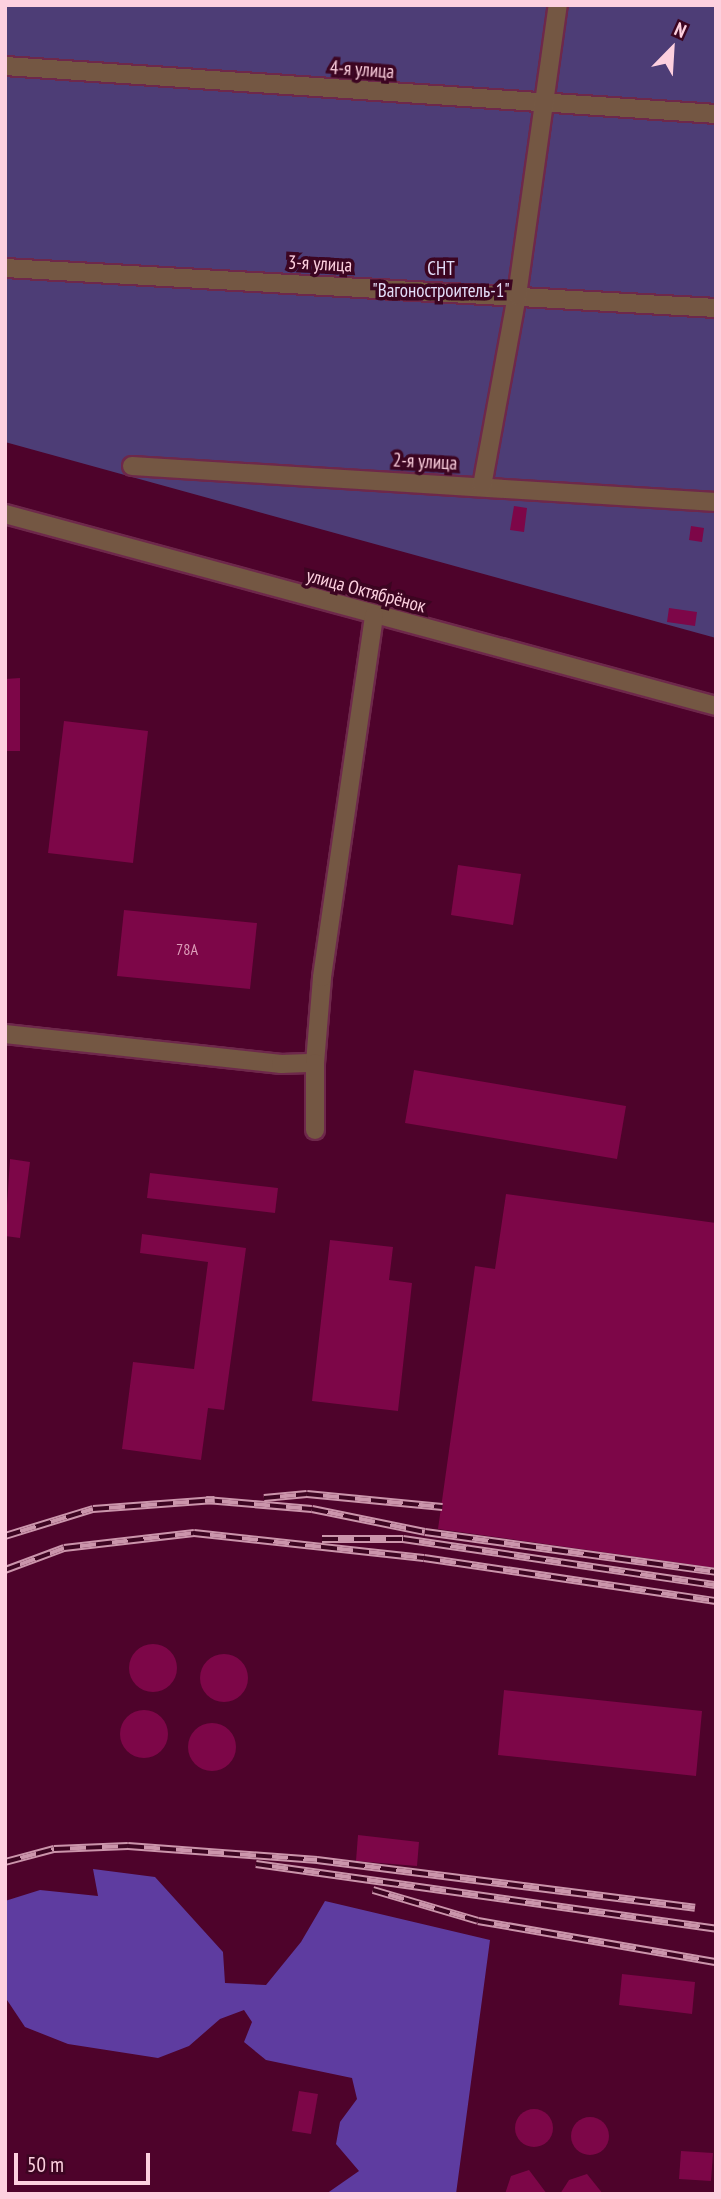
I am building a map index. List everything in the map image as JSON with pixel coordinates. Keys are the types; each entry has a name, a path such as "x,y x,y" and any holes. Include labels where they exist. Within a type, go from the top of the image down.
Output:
{"street":[{"path":"482,486 517,295 558,5"},
{"name":"4-я улица","path":"5,66 716,114"},
{"name":"3-я улица","path":"5,268 716,308"},
{"name":"2-я улица","path":"132,466 716,502"},
{"name":"улица Октябрёнок","path":"5,514 374,616 716,706"},
{"path":"315,1130 315,1063 322,977 374,616"},
{"path":"5,1034 281,1064 315,1063"}],"green space":[{"name":"СНТ \"Вагоностроитель-1\"","path":"5,5 716,5 716,638 5,442"}],"shaded area":[{"path":"93,1869 155,1877 223,1952 225,1983 266,1985 301,1942 325,1901 490,1940 456,2194 326,2194 359,2171 336,2144 340,2122 357,2099 352,2078 266,2060 244,2042 252,2022 244,2010 220,2019 189,2046 158,2058 68,2044 25,2027 5,1997 5,1901 40,1890 98,1896"}],"building":[{"path":"514,506 527,508 524,532 510,530"},
{"path":"691,526 704,528 702,542 689,540"},
{"path":"669,608 697,612 695,626 667,622"},
{"path":"20,678 20,751 5,751 5,679"},
{"path":"64,721 148,731 133,863 48,853"},
{"path":"458,865 521,874 513,925 451,915"},
{"path":"124,910 257,923 250,989 117,976"},
{"path":"414,1070 626,1106 617,1159 405,1123"},
{"path":"10,1159 30,1162 20,1238 5,1236"},
{"path":"150,1173 278,1188 275,1213 147,1198"},
{"path":"506,1194 716,1223 716,1568 438,1529 475,1266 495,1269"},
{"path":"142,1234 246,1248 224,1410 208,1408 201,1460 122,1449 133,1362 194,1369 208,1262 140,1253"},
{"path":"330,1240 393,1247 389,1280 412,1283 398,1411 312,1401"},
{"path":"153,1644 170,1651 177,1668 170,1685 153,1692 136,1685 129,1668 136,1651"},
{"path":"224,1654 241,1661 248,1678 241,1695 224,1702 207,1695 200,1678 207,1661"},
{"path":"504,1690 702,1711 696,1776 498,1755"},
{"path":"144,1710 161,1717 168,1734 161,1751 144,1758 127,1751 120,1734 127,1717"},
{"path":"212,1723 229,1730 236,1747 229,1764 212,1771 195,1764 188,1747 195,1730"},
{"path":"358,1835 419,1842 417,1866 356,1861"},
{"path":"622,1974 695,1982 692,2014 619,2005"},
{"path":"299,2091 318,2094 311,2134 292,2131"},
{"path":"534,2109 547,2115 553,2128 547,2141 534,2147 521,2141 515,2128 521,2115"},
{"path":"590,2117 603,2123 609,2136 603,2149 590,2155 577,2149 571,2136 577,2123"},
{"path":"681,2151 713,2153 711,2181 679,2179"},
{"path":"529,2170 547,2194 505,2194 511,2176"},
{"path":"587,2174 603,2194 560,2194 569,2180"}],"railway":[{"path":"264,1498 307,1494 442,1507"},
{"path":"206,1500 312,1509 425,1532 716,1572"},
{"path":"5,1536 93,1509 215,1500"},
{"path":"5,1570 64,1548 194,1533 424,1558 716,1601"},
{"path":"322,1539 403,1539 716,1585"},
{"path":"5,1862 54,1849 128,1846 317,1860 695,1908"},
{"path":"256,1864 716,1929"},
{"path":"373,1890 478,1921 716,1962"}]}
